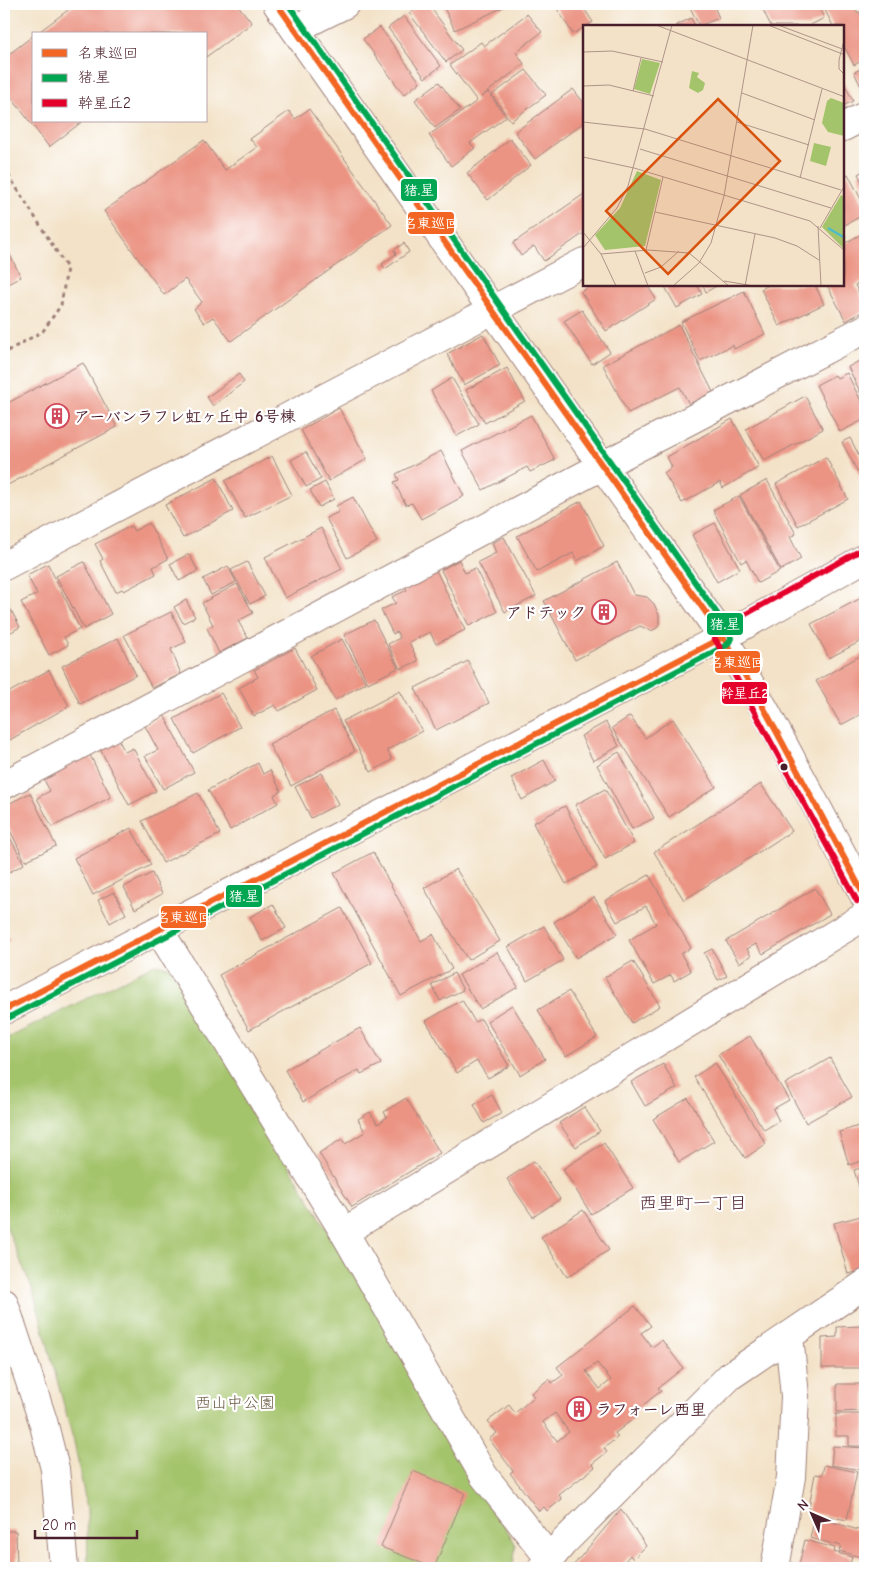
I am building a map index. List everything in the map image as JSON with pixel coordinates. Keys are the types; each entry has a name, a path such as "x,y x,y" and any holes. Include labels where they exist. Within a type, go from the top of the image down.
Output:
{"street":[{"path":"277,4 722,637 766,712 865,897"},
{"path":"295,29 345,4"},
{"path":"844,126 865,116"},
{"path":"4,566 583,263"},
{"path":"4,785 602,466 865,329"},
{"path":"4,1010 722,637 865,558"},
{"path":"344,1232 865,916"},
{"path":"159,930 344,1232 484,1476 546,1564 563,1543 730,1376 865,1284"},
{"path":"4,1303 43,1421 55,1469 64,1568"},
{"path":"774,1568 791,1477 795,1396 789,1336"}],"path":[{"path":"4,168 67,268 61,304 43,331 4,353"}],"green space":[{"name":"西山中公園","path":"155,964 170,967 516,1545 513,1564 509,1568 88,1568 87,1509 75,1446 33,1291 4,1221 4,1040"}],"building":[{"path":"76,4 237,4 252,23 208,56 208,32 39,32"},
{"path":"421,4 428,4 462,50 446,62 409,13"},
{"path":"442,4 510,4 455,30"},
{"path":"554,4 581,4 593,22 583,25 583,28 573,34"},
{"path":"713,4 719,18 699,25 689,5"},
{"path":"760,4 817,4 824,18 811,25 770,25"},
{"path":"822,4 853,4 858,13 864,10 865,59 854,65 844,46 844,25 832,25"},
{"path":"527,14 542,32 516,52 524,64 481,97 488,92 506,117 470,143 475,148 451,166 429,135 477,101 450,65 481,42 484,46"},
{"path":"404,16 441,66 425,78 388,28"},
{"path":"691,18 694,25 677,25"},
{"path":"380,27 420,82 404,95 363,39"},
{"path":"32,37 32,122 82,122 49,147 4,88 4,58"},
{"path":"865,67 865,95 854,72"},
{"path":"526,70 546,95 511,121 492,95"},
{"path":"439,82 460,110 435,128 415,100"},
{"path":"844,83 853,101 844,106"},
{"path":"573,89 583,102 583,123 535,159 515,132"},
{"path":"309,109 392,225 231,341 213,317 204,323 194,309 202,302 185,279 164,295 104,211 204,140 225,170 257,147 250,139 289,111 295,119"},
{"path":"510,139 531,165 488,200 467,173"},
{"path":"865,170 865,188 858,174"},
{"path":"848,174 865,207 865,214 844,225 844,176"},
{"path":"583,195 583,234 544,261 534,246 521,256 513,243"},
{"path":"865,232 865,280 855,285 865,304 865,310 846,321 828,286 844,286 844,243"},
{"path":"4,243 21,277 4,286"},
{"path":"404,243 409,252 385,269 382,264 396,254 394,250"},
{"path":"590,286 648,286 656,299 606,331 581,292"},
{"path":"665,286 698,286 702,294 677,308"},
{"path":"703,286 716,286 706,292"},
{"path":"767,286 815,286 824,304 779,326 761,289"},
{"path":"744,291 765,334 734,349 733,345 700,361 681,322"},
{"path":"582,310 610,352 592,364 564,321"},
{"path":"679,325 713,392 689,404 680,387 628,413 603,365"},
{"path":"483,334 500,365 464,385 447,354"},
{"path":"865,358 865,402 848,367"},
{"name":"アーバンラフレ虹ヶ丘中 6号棟","path":"83,363 117,427 4,487 4,405"},
{"path":"507,368 525,401 485,423 466,390"},
{"path":"847,373 865,409 865,419 840,432 816,385 835,375 837,378"},
{"path":"239,374 244,382 213,406 207,397"},
{"path":"452,378 479,424 457,436 431,391"},
{"path":"805,396 823,429 764,461 746,429"},
{"path":"339,408 367,459 329,481 301,430"},
{"path":"531,415 555,460 530,472 527,467 483,490 462,451"},
{"path":"732,419 759,467 723,488 720,482 682,503 664,473 672,467 667,457"},
{"path":"850,438 865,467 865,478 862,480 842,442"},
{"path":"441,451 464,496 421,519 412,503 406,505 394,482 399,480 396,474"},
{"path":"306,452 321,479 306,487 291,460"},
{"path":"272,456 292,495 245,518 225,481"},
{"path":"826,457 848,499 798,526 776,484"},
{"path":"216,478 233,511 183,538 165,505"},
{"path":"767,480 796,534 790,537 801,559 781,570 740,495"},
{"path":"325,482 334,499 319,507 310,490"},
{"path":"739,496 780,571 758,583 746,560 741,563 713,510"},
{"path":"353,497 377,542 347,558 326,518 339,512 336,506"},
{"path":"581,501 604,546 577,561 573,553 537,572 517,536"},
{"path":"149,523 168,559 153,567 156,574 124,591 122,589 116,592 100,561 103,559 95,544 131,526 134,531"},
{"path":"715,523 740,569 717,582 692,535"},
{"path":"321,528 342,569 285,598 265,557"},
{"path":"504,537 536,596 505,612 478,562 496,553 492,543"},
{"path":"189,554 198,571 179,581 170,564"},
{"path":"459,560 465,573 475,568 497,612 469,626 441,570"},
{"path":"84,562 111,614 84,629 56,576"},
{"path":"247,562 265,596 250,604 231,570"},
{"name":"アドテック","path":"617,562 634,595 647,597 654,604 659,615 659,625 651,631 640,626 575,660 544,601"},
{"path":"48,564 80,629 64,637 68,645 49,655 21,602 37,594 27,575"},
{"path":"433,564 465,630 436,644 430,632 409,642 418,661 400,669 388,644 400,638 397,632 393,634 381,610 396,603 392,597 407,590 404,584"},
{"path":"228,566 236,582 211,595 203,579"},
{"path":"237,584 253,613 238,621 248,638 219,653 207,628 213,625 202,603"},
{"path":"865,596 865,639 829,658 811,624"},
{"path":"4,597 20,627 4,636"},
{"path":"186,600 195,617 183,623 174,607"},
{"path":"171,612 186,642 171,649 181,674 152,688 124,635"},
{"path":"374,620 398,668 368,683 344,635"},
{"path":"118,638 136,675 80,704 62,666"},
{"path":"342,639 366,683 335,700 311,656"},
{"path":"295,648 317,690 279,711 275,705 254,716 239,688 258,677 254,670"},
{"path":"865,653 865,712 841,725 816,681"},
{"path":"468,661 489,703 436,730 415,688"},
{"path":"49,670 69,706 8,741 4,734 4,695"},
{"path":"400,691 422,731 387,750 392,760 371,772 343,721"},
{"path":"221,693 240,727 193,753 174,719"},
{"path":"334,710 355,751 291,786 269,744"},
{"path":"164,715 194,772 163,789 145,756 158,750 145,726"},
{"path":"630,716 645,738 673,719 716,787 669,817 612,728"},
{"path":"606,722 619,746 593,761 581,736"},
{"path":"118,739 125,752 133,748 156,791 129,805 100,749"},
{"path":"619,752 654,818 632,829 597,765"},
{"path":"90,755 111,797 52,827 37,798 50,791 43,778"},
{"path":"544,760 555,781 522,800 511,778"},
{"path":"258,763 263,774 270,770 281,791 274,795 278,803 230,830 208,790"},
{"path":"322,773 338,804 311,818 295,787"},
{"path":"761,784 792,831 684,900 654,852"},
{"path":"605,789 634,843 605,859 575,805"},
{"path":"30,793 56,846 25,861 4,818 4,806"},
{"path":"198,793 220,834 163,863 142,821"},
{"path":"565,806 597,867 566,884 533,823"},
{"path":"4,826 24,864 4,875"},
{"path":"131,828 151,865 93,895 74,858"},
{"path":"373,852 421,941 433,934 452,969 401,996 334,873"},
{"path":"456,869 500,941 468,960 424,888"},
{"path":"152,873 162,894 135,909 124,887"},
{"path":"649,875 691,948 681,954 691,971 674,981 671,975 654,984 629,940 656,924 646,906 617,922 605,901"},
{"path":"815,888 830,914 763,954 756,944 747,949 751,956 739,963 726,941"},
{"path":"114,892 126,914 110,923 98,900"},
{"path":"594,897 617,934 576,958 554,922"},
{"path":"273,904 286,928 262,941 250,917"},
{"path":"342,908 372,963 249,1030 219,975"},
{"path":"544,926 563,960 527,981 508,947"},
{"path":"4,930 10,940 4,944"},
{"path":"712,949 727,976 718,980 704,953"},
{"path":"497,952 518,987 480,1009 459,975"},
{"path":"633,961 660,1006 632,1023 605,977"},
{"path":"454,973 463,990 440,1001 432,985"},
{"path":"569,991 597,1037 566,1056 538,1010"},
{"path":"462,1000 475,1022 481,1019 509,1066 488,1078 477,1061 457,1073 426,1021"},
{"path":"512,1005 545,1059 520,1075 487,1021"},
{"path":"360,1028 381,1064 361,1074 359,1070 303,1102 285,1070"},
{"path":"750,1036 789,1100 773,1109 779,1121 764,1130 718,1055"},
{"path":"830,1058 852,1097 806,1123 785,1084"},
{"path":"715,1063 766,1144 745,1158 694,1077"},
{"path":"663,1064 677,1088 645,1106 631,1082"},
{"path":"492,1095 502,1113 484,1123 474,1105"},
{"path":"406,1098 440,1153 352,1207 319,1153 342,1139 345,1144 365,1132 358,1119 370,1112 378,1124 387,1117 384,1112"},
{"path":"688,1098 714,1141 679,1162 653,1119"},
{"path":"584,1107 600,1131 576,1147 559,1123"},
{"path":"865,1124 865,1160 849,1165 839,1132"},
{"path":"604,1143 633,1188 591,1214 563,1169"},
{"path":"534,1161 560,1199 533,1217 507,1179"},
{"path":"865,1167 865,1204 864,1204 854,1170"},
{"path":"583,1210 609,1250 567,1277 541,1237"},
{"path":"865,1215 865,1269 848,1274 834,1223"},
{"name":"ラフォーレ西里","path":"635,1306 651,1326 641,1333 652,1347 662,1340 683,1368 658,1388 661,1391 633,1413 636,1417 615,1433 618,1437 604,1448 607,1452 592,1464 595,1467 559,1495 562,1499 547,1511 544,1507 539,1511 510,1473 513,1471 489,1439 497,1433 488,1421 509,1405 515,1413 534,1397 531,1393 549,1379 552,1383 563,1375 557,1367","holes":["597,1363 611,1380 600,1389 586,1371","555,1413 569,1432 557,1441 543,1422"]},
{"path":"862,1326 863,1368 822,1368 822,1338 837,1337 837,1327"},
{"path":"837,1384 865,1384 865,1411 837,1412"},
{"path":"836,1414 865,1414 865,1446 849,1446 849,1436 836,1436"},
{"path":"833,1446 865,1448 865,1475 861,1470 831,1465"},
{"path":"824,1465 857,1472 847,1520 808,1512 815,1474 822,1475"},
{"path":"413,1471 465,1493 434,1568 381,1547"},
{"path":"621,1509 646,1546 633,1559 630,1555 619,1568 573,1568 572,1567"},
{"path":"815,1517 865,1532 864,1558 839,1551 841,1546 810,1538"},
{"path":"4,1531 16,1531 17,1568 4,1568"},
{"path":"805,1540 835,1548 834,1552 852,1557 849,1568 798,1568"}],"transit line":[{"name":"名東巡回","path":"277,4 723,637 766,712 865,897"},
{"name":"猪.星","path":"8,1018 727,645 731,639 730,632 288,4"},
{"name":"幹星丘2","path":"857,901 714,637 719,629 861,550"},
{"name":"名東巡回","path":"4,1010 723,637"}],"place":[{"name":"アーバンラフレ虹ヶ丘中 6号棟","path":"57,416"},
{"name":"アドテック","path":"604,612"},
{"name":"ラフォーレ西里","path":"579,1409"}],"district":[{"name":"西里町一丁目","path":"693,1203"}]}
